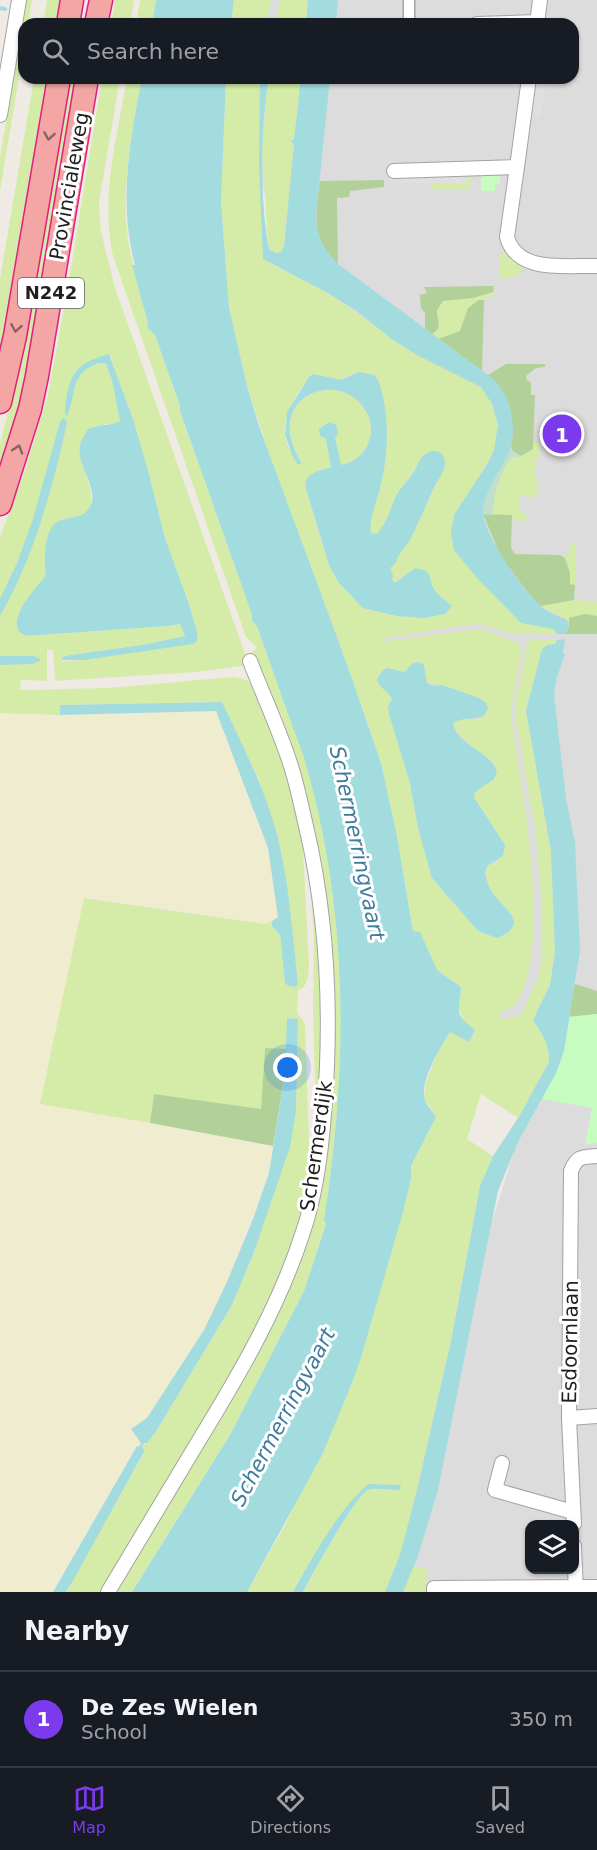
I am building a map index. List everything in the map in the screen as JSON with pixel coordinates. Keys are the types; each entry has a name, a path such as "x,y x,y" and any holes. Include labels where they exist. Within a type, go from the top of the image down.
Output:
{"highway":[{"path":"69,18 72,0"},
{"path":"97,18 100,0"},
{"name":"Provincialeweg","path":"0,402 17,324 57,84"},
{"name":"Provincialeweg","path":"0,504 30,409 37,375 86,84"}],"street":[{"path":"0,115 19,0"},
{"path":"409,0 409,18"},
{"path":"538,18 540,0"},
{"path":"529,84 507,237 510,246 514,252 528,262 597,266"},
{"path":"394,171 517,167"},
{"name":"Schermerdijk","path":"108,1592 260,1336 303,1233 317,1173 326,1091 328,1020 326,952 311,847 299,793 290,763 250,661"},
{"name":"Esdoornlaan","path":"502,1463 495,1490 573,1518 569,1418 571,1172 575,1162 582,1157 597,1156"},
{"path":"569,1418 597,1416"},
{"path":"575,1574 576,1590"},
{"path":"434,1592 434,1588 576,1590 597,1587"}],"shaded area":[{"path":"252,0 597,0 597,1592 376,1592 533,1091 412,891 241,84 579,84 579,18 249,18"},
{"path":"534,84 546,84 541,118 529,116"},
{"path":"468,175 467,184 393,183 393,176"},
{"path":"216,711 268,848 278,917 265,924 88,897 77,1110 273,1146 269,1173 226,1284 204,1330 147,1419 131,1429 142,1443 139,1447 136,1446 53,1592 0,1592 0,713 60,715"}],"green space":[{"path":"26,0 32,0 29,18 23,18"},
{"path":"47,0 60,0 57,18 44,18"},
{"path":"115,0 134,0 131,18 112,18"},
{"path":"140,0 156,0 153,18 137,18"},
{"path":"234,0 271,0 268,18 232,18"},
{"path":"280,0 308,0 306,18 276,18"},
{"path":"18,49 18,84 0,191 0,158"},
{"path":"33,84 46,84 0,352 0,279"},
{"path":"68,84 80,84 33,362 0,483 0,444 21,360"},
{"path":"101,84 119,84 99,203 101,232 115,288 249,665 196,672 55,681 53,650 47,650 47,681 21,680 20,690 107,688 233,677 251,683 292,779 302,832 309,964 306,983 298,991 297,1013 305,1023 309,1143 314,1166 304,1216 253,1342 104,1592 66,1592 145,1451 141,1448 157,1430 232,1305 254,1252 296,1112 298,1019 288,1018 287,1049 265,1048 261,1109 154,1094 150,1123 40,1104 84,898 264,924 272,921 272,926 280,935 285,983 296,987 298,983 281,850 257,776 222,702 61,705 60,715 0,713 0,537 23,476 48,395","holes":["110,355 149,474 165,538 198,635 84,660 64,661 61,660 64,656 185,637 180,624 22,635 41,582 46,575 61,519 74,518 89,509 91,494 83,466 104,424 116,424 120,421 113,380 103,362 89,367 78,377 66,416 78,368"]},
{"path":"126,84 141,84 128,166 126,220 132,259 148,323 147,328 155,334 251,612 252,621 257,625 307,766 332,878 341,992 338,1106 324,1220 326,1224 304,1291 230,1435 132,1592 117,1592 237,1384 317,1191 326,927 281,730 283,721 281,714 278,715 255,664 252,651 257,649 246,637 113,256 108,211 115,145"},
{"path":"226,84 264,84 263,147 268,84 300,84 284,246 281,252 276,253 269,249 267,235 263,150 261,200 270,263 326,292 417,355 481,387 492,404 498,425 494,450 454,515 454,550 478,579 521,622 554,629 557,634 512,634 475,624 384,638 381,642 477,629 517,642 520,647 521,655 511,716 527,824 534,908 532,947 526,981 514,1007 500,1011 501,1020 521,1015 538,978 541,963 541,900 536,835 515,704 527,644 532,639 557,640 555,644 547,645 542,649 526,711 551,851 555,952 550,985 533,1020 547,1045 549,1062 518,1118 481,1094 467,1139 493,1156 480,1186 451,1341 417,1490 400,1556 385,1592 303,1592 344,1520 362,1495 371,1489 400,1490 401,1486 369,1484 329,1532 293,1592 247,1592 284,1527 352,1383 361,1358 411,1179 411,1166 436,1117 424,1098 426,1082 437,1054 451,1031 464,1021 457,1005 461,987 437,970 413,931 396,831 381,763 348,667 279,484 247,386 229,307 221,202","holes":["368,373 376,380 382,392 385,408 386,444 382,477 371,517 370,533 376,534 383,526 397,495 421,458 445,461 444,468 409,541 397,557 396,563 390,568 392,580 395,583 402,576 419,568 428,574 433,588 448,602 445,614 424,618 397,616 363,608 338,582 329,565 305,486 310,475 331,467 326,439 335,437 341,465 356,459 366,448 371,435 370,424 368,416 357,400 342,392 326,390 310,394 298,404 291,419 291,439 302,462 292,453 286,442 286,420 290,409 295,398 313,374 339,380 352,374","413,663 424,665 427,683 449,687 479,698 488,708 478,719 457,720 453,723 463,738 491,760 474,793 475,799 505,845 498,861 487,866 486,873 489,887 513,916 497,938 478,931 432,878 418,828 410,783 388,707 392,699 388,668 404,672"]},
{"path":"478,172 478,176 472,176 472,185 467,186 467,190 431,190 431,184 467,184 468,174"},
{"path":"481,174 500,174 500,183 495,184 495,191 481,191"},
{"path":"384,180 384,187 350,191 349,197 337,198 338,264 323,245 317,226 320,181"},
{"path":"499,253 508,253 521,266 521,273 511,278 499,278"},
{"path":"494,286 493,292 473,298 443,301 437,310 439,324 437,329 432,334 425,329 425,313 421,308 420,295 427,293 424,287"},
{"path":"494,291 494,294 484,300 479,300 460,331 438,339 432,334 439,329 437,310 443,301 473,298"},
{"path":"479,300 484,300 482,371 438,339 460,331 468,308"},
{"path":"506,364 545,364 545,367 536,368 526,376 531,383 531,395 535,395 533,449 521,456 512,448 512,419 509,405 499,386 488,375"},
{"path":"533,442 540,443 539,458 535,458 534,476 538,477 536,497 520,496 519,512 526,513 527,521 512,520 512,516 492,515 500,477 512,457 521,456 532,449"},
{"path":"510,445 513,451 521,456 512,457 500,477 492,515 483,514 486,496"},
{"path":"483,514 512,515 511,548 515,554 560,555 565,558 570,573 570,584 575,585 574,600 541,606 536,603 501,557"},
{"path":"570,543 575,543 575,585 570,584 566,558 560,555 569,556"},
{"path":"574,600 597,602 597,616 585,614 569,618 569,623 541,606"},
{"path":"585,614 597,616 597,634 565,634 569,627 569,618"},
{"path":"307,841 325,990 317,1144 313,1014 314,935"},
{"path":"575,984 597,991 597,1014 568,1017"},
{"path":"597,1014 597,1143 585,1145 592,1108 542,1099 560,1063 568,1017"},
{"path":"265,1048 287,1049 273,1146 150,1123 154,1094 261,1109"},
{"path":"413,1568 427,1568 426,1592 403,1592"}],"water":[{"path":"156,0 234,0 232,18 153,18"},
{"path":"308,0 338,0 336,18 306,18"},
{"name":"Schermerringvaart","path":"141,84 226,84 221,202 229,307 247,386 259,426 381,763 396,831 413,931 420,932 437,970 461,987 460,1015 475,1030 469,1042 450,1032 428,1074 425,1083 425,1100 436,1117 411,1166 411,1179 403,1212 361,1358 322,1455 247,1592 132,1592 230,1435 304,1291 326,1224 324,1220 332,1163 340,1049 337,937 331,880 321,824 305,762 257,626 252,621 251,612 155,335 147,328 148,323 132,265 135,265 127,218 128,171 133,124"},
{"path":"260,84 268,84 262,164 264,210 269,249 276,253 281,252 284,247 294,145 291,141 294,139 300,84 329,84 316,215 321,242 338,264 492,378 504,393 511,413 513,435 508,454 487,494 483,508 484,518 496,546 526,590 546,610 567,620 569,627 565,634 557,634 554,629 521,623 478,579 454,550 451,533 454,515 494,450 498,425 492,404 481,387 417,355 393,340 354,309 263,259 259,165"},
{"path":"109,354 133,419 165,538 198,635 193,644 84,660 61,660 64,656 148,644 185,636 180,624 26,636 19,631 17,624 22,606 46,575 46,544 51,529 61,520 82,515 91,504 92,491 80,453 82,440 88,429 120,421 112,380 106,364 102,363 92,366 80,376 66,417 65,414 67,394 76,371 86,363"},
{"path":"359,372 374,375 378,380 385,405 387,433 385,462 372,518 371,533 376,534 382,527 397,494 411,476 420,459 430,451 440,452 444,457 444,470 410,540 396,563 390,568 393,575 392,580 395,583 415,568 426,571 433,588 452,606 445,614 424,618 397,616 363,608 338,582 329,565 305,486 311,475 331,467 326,439 320,436 319,429 329,422 336,425 338,434 335,437 341,465 356,459 366,448 371,435 370,421 357,400 342,391 325,390 310,394 297,404 291,420 291,439 302,463 298,465 285,435 287,412 313,374 342,380"},
{"path":"64,417 67,423 41,522 23,570 0,616 0,599 17,563 33,519 60,422"},
{"path":"565,639 563,653 565,655 556,680 554,695 566,798 575,843 580,950 564,1051 556,1073 518,1142 498,1191 438,1490 418,1556 403,1592 385,1592 400,1555 417,1490 451,1341 480,1186 493,1156 518,1118 549,1062 547,1045 533,1020 550,985 555,952 551,851 526,711 542,649 547,645 555,644 557,640"},
{"path":"0,656 34,656 40,661 32,664 0,665"},
{"path":"419,662 424,665 427,683 433,686 442,685 479,698 488,708 484,716 453,723 460,737 488,758 497,771 494,779 474,793 475,799 505,845 503,856 487,866 485,872 491,890 509,912 514,923 507,933 497,938 478,931 432,878 418,828 410,783 389,714 388,707 392,699 377,679 383,670 388,668 404,672 413,663"},
{"path":"222,702 256,775 281,851 289,900 298,984 296,987 285,983 280,935 272,926 272,921 278,917 268,848 216,711 60,715 60,705"},
{"path":"287,1018 298,1019 296,1112 290,1147 254,1252 232,1305 157,1430 147,1443 144,1443 142,1448 145,1450 74,1579 66,1592 53,1592 137,1446 139,1447 141,1443 131,1429 147,1418 204,1330 253,1219 269,1173 285,1073"},
{"path":"369,1484 401,1485 400,1490 371,1489 362,1495 334,1537 303,1592 293,1592 338,1518 348,1504"}],"waterway":[{"path":"0,8 5,9"}],"place":[{"name":"De Zes Wielen","path":"562,434"}]}
